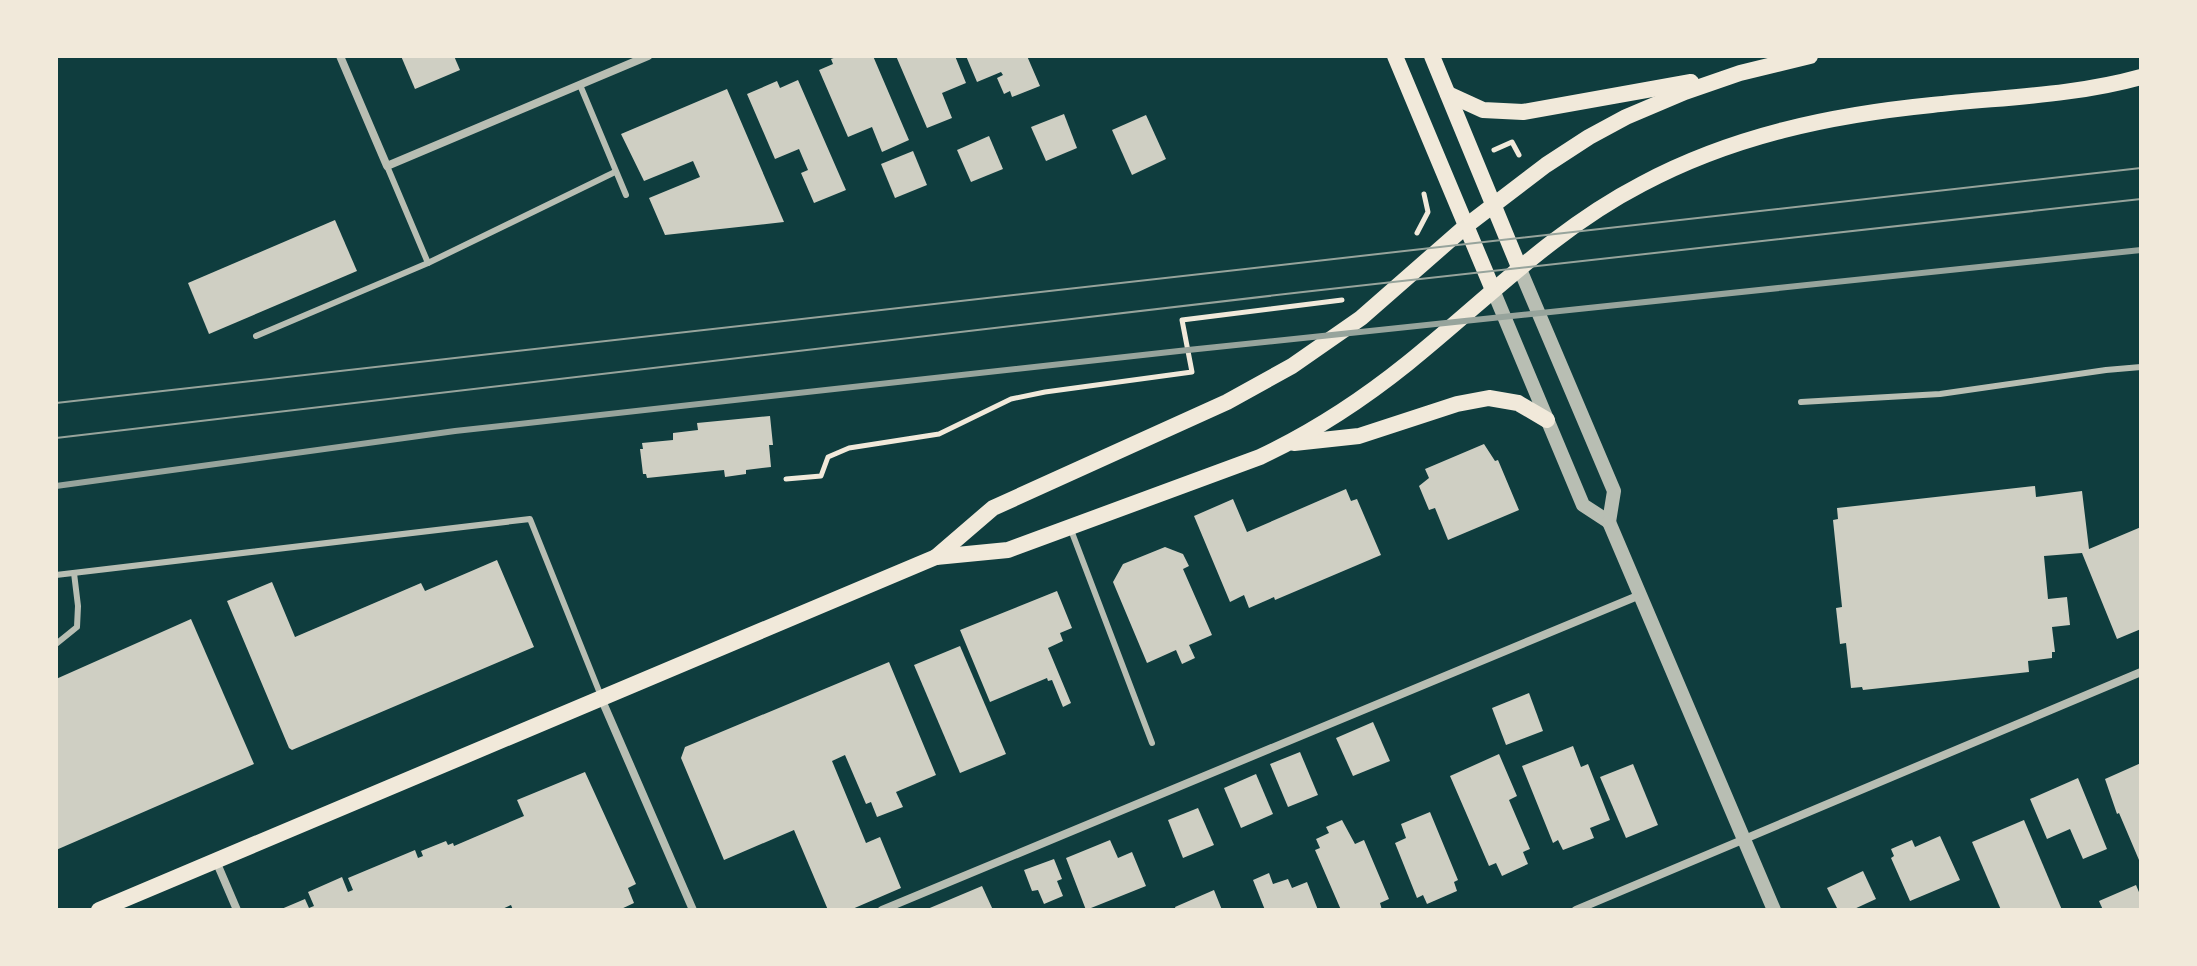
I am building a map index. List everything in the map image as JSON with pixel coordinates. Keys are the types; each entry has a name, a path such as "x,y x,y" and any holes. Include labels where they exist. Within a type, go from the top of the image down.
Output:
{"main road":[{"path":"1395,56 1493,290"},
{"path":"1432,56 1519,267"},
{"path":"1448,94 1483,110 1523,112 1740,73 1810,56"},
{"path":"936,557 993,508 1227,402 1292,366 1361,318 1493,205 1589,137 1654,104 1740,73"},
{"path":"99,910 936,557 1008,550 1288,444 1369,393 1573,225 1605,204 1666,172 1737,143 1846,116 2075,91 2141,77"},
{"path":"1288,444 1359,436 1457,404 1489,398 1518,403 1547,420"}],"street":[{"path":"340,56 387,166 648,56"},
{"path":"1519,267 1614,491 1609,522 1774,910"},
{"path":"1493,290 1583,505 1609,522"},
{"path":"882,910 1640,595"},
{"path":"1576,910 2141,672"},
{"path":"601,697 693,910"},
{"path":"216,860 237,910"}],"lane":[{"path":"580,85 626,195"},
{"path":"387,166 428,263"},
{"path":"256,336 428,263 615,172"},
{"path":"1801,402 1940,394 2141,367"},
{"path":"56,575 530,519 601,697"},
{"path":"1069,527 1152,743"},
{"path":"56,644 77,627 74,573"}],"path":[{"path":"1486,154 1512,142 1524,166"},
{"path":"1414,239 1428,212 1421,182"},
{"path":"786,479 821,476 828,457 849,448 939,434 1011,399 1192,372 1182,320 1341,301 1348,295"}],"building":[{"path":"401,56 454,56 460,70 415,89"},
{"path":"839,56 873,56 909,140 882,152 872,127 848,137 819,70 833,64 831,59"},
{"path":"896,56 955,56 966,83 942,93 952,118 927,128"},
{"path":"966,56 1027,56 1040,86 1012,97 1010,91 1004,94 997,78 1003,75 1001,72 977,82"},
{"path":"798,80 846,190 814,203 801,173 808,170 799,149 775,159 747,94 777,81 780,88"},
{"path":"727,89 784,222 665,235 649,198 700,177 693,161 644,181 621,134"},
{"path":"1064,114 1077,148 1046,161 1031,127"},
{"path":"1146,115 1166,159 1132,175 1112,130"},
{"path":"989,136 1003,169 971,182 957,150"},
{"path":"913,151 927,185 895,198 881,164"},
{"path":"335,220 357,271 209,334 188,283"},
{"path":"770,416 773,445 769,445 771,467 725,477 724,470 647,478 643,474 642,443 673,440 673,433 698,430 697,423"},
{"path":"1484,444 1495,461 1498,460 1519,510 1448,540 1435,508 1429,510 1419,486 1429,478 1425,469"},
{"path":"2035,486 2036,497 2082,491 2089,549 2141,527 2141,629 2117,639 2082,553 2044,556 2048,599 2067,597 2070,625 2052,627 2055,652 2052,652 2052,658 2028,661 2029,672 1863,690 1862,687 1851,688 1846,643 1840,644 1836,608 1842,607 1833,520 1838,519 1837,508"},
{"path":"1346,489 1351,501 1357,499 1381,555 1275,600 1274,597 1249,608 1244,595 1230,602 1194,516 1233,499 1247,532"},
{"path":"1165,547 1183,554 1189,566 1183,569 1212,635 1189,645 1195,658 1182,664 1176,650 1147,663 1113,582 1123,564"},
{"path":"497,560 534,647 292,750 289,748 227,601 272,582 295,637 421,583 425,591"},
{"path":"1057,591 1072,628 1060,633 1063,641 1048,648 1071,703 1063,707 1052,680 1048,681 1047,678 990,702 960,630"},
{"path":"191,619 254,764 56,850 56,679"},
{"path":"960,646 1006,754 960,773 914,665"},
{"path":"889,662 936,775 896,792 903,807 877,817 871,802 866,804 845,755 832,761 866,843 880,837 901,888 850,910 828,910 794,830 724,860 681,758 685,747"},
{"path":"1529,693 1543,731 1506,745 1492,708"},
{"path":"1373,722 1390,761 1353,776 1336,738"},
{"path":"1573,746 1581,767 1588,764 1610,820 1590,828 1594,838 1563,850 1558,840 1553,843 1522,766"},
{"path":"1300,752 1318,795 1288,807 1270,764"},
{"path":"1499,754 1517,796 1509,800 1530,849 1523,852 1528,864 1502,876 1496,863 1489,866 1450,776"},
{"path":"2141,763 2139,860 2117,814 2105,779"},
{"path":"1633,764 1658,825 1626,838 1600,777"},
{"path":"585,772 636,884 628,888 634,903 619,910 513,910 511,905 500,910 279,910 305,899 309,908 314,906 308,892 342,877 348,892 353,890 348,878 415,850 418,858 423,856 421,851 446,841 454,846 524,816 517,800"},
{"path":"1256,774 1273,814 1241,828 1224,788"},
{"path":"2078,778 2107,849 2083,859 2070,829 2047,839 2030,799"},
{"path":"1198,808 1214,845 1183,858 1168,820"},
{"path":"1430,812 1458,880 1454,882 1457,891 1427,904 1423,895 1417,898 1395,843 1406,838 1401,824"},
{"path":"1342,820 1355,844 1364,840 1389,899 1380,903 1382,910 1341,910 1315,850 1320,848 1316,839 1329,833 1326,827"},
{"path":"2024,820 2062,910 2001,910 1972,842"},
{"path":"1940,836 1960,880 1910,901 1891,858 1894,856 1891,849 1912,840 1915,847"},
{"path":"1110,840 1118,858 1132,852 1146,886 1086,910 1066,858"},
{"path":"1054,859 1062,879 1057,881 1063,896 1044,904 1038,890 1032,891 1024,870"},
{"path":"1863,871 1876,899 1852,910 1838,910 1827,888"},
{"path":"1269,873 1273,884 1288,879 1292,888 1307,882 1318,910 1265,910 1253,880"},
{"path":"2136,885 2141,897 2141,910 2103,910 2099,901"},
{"path":"982,886 993,910 925,910"},
{"path":"1214,890 1222,910 1176,910 1175,907"}],"tram line":[{"path":"56,403 2141,168"},
{"path":"56,438 1303,292 2141,199"}],"railway":[{"path":"56,486 455,431 2141,250"}]}
